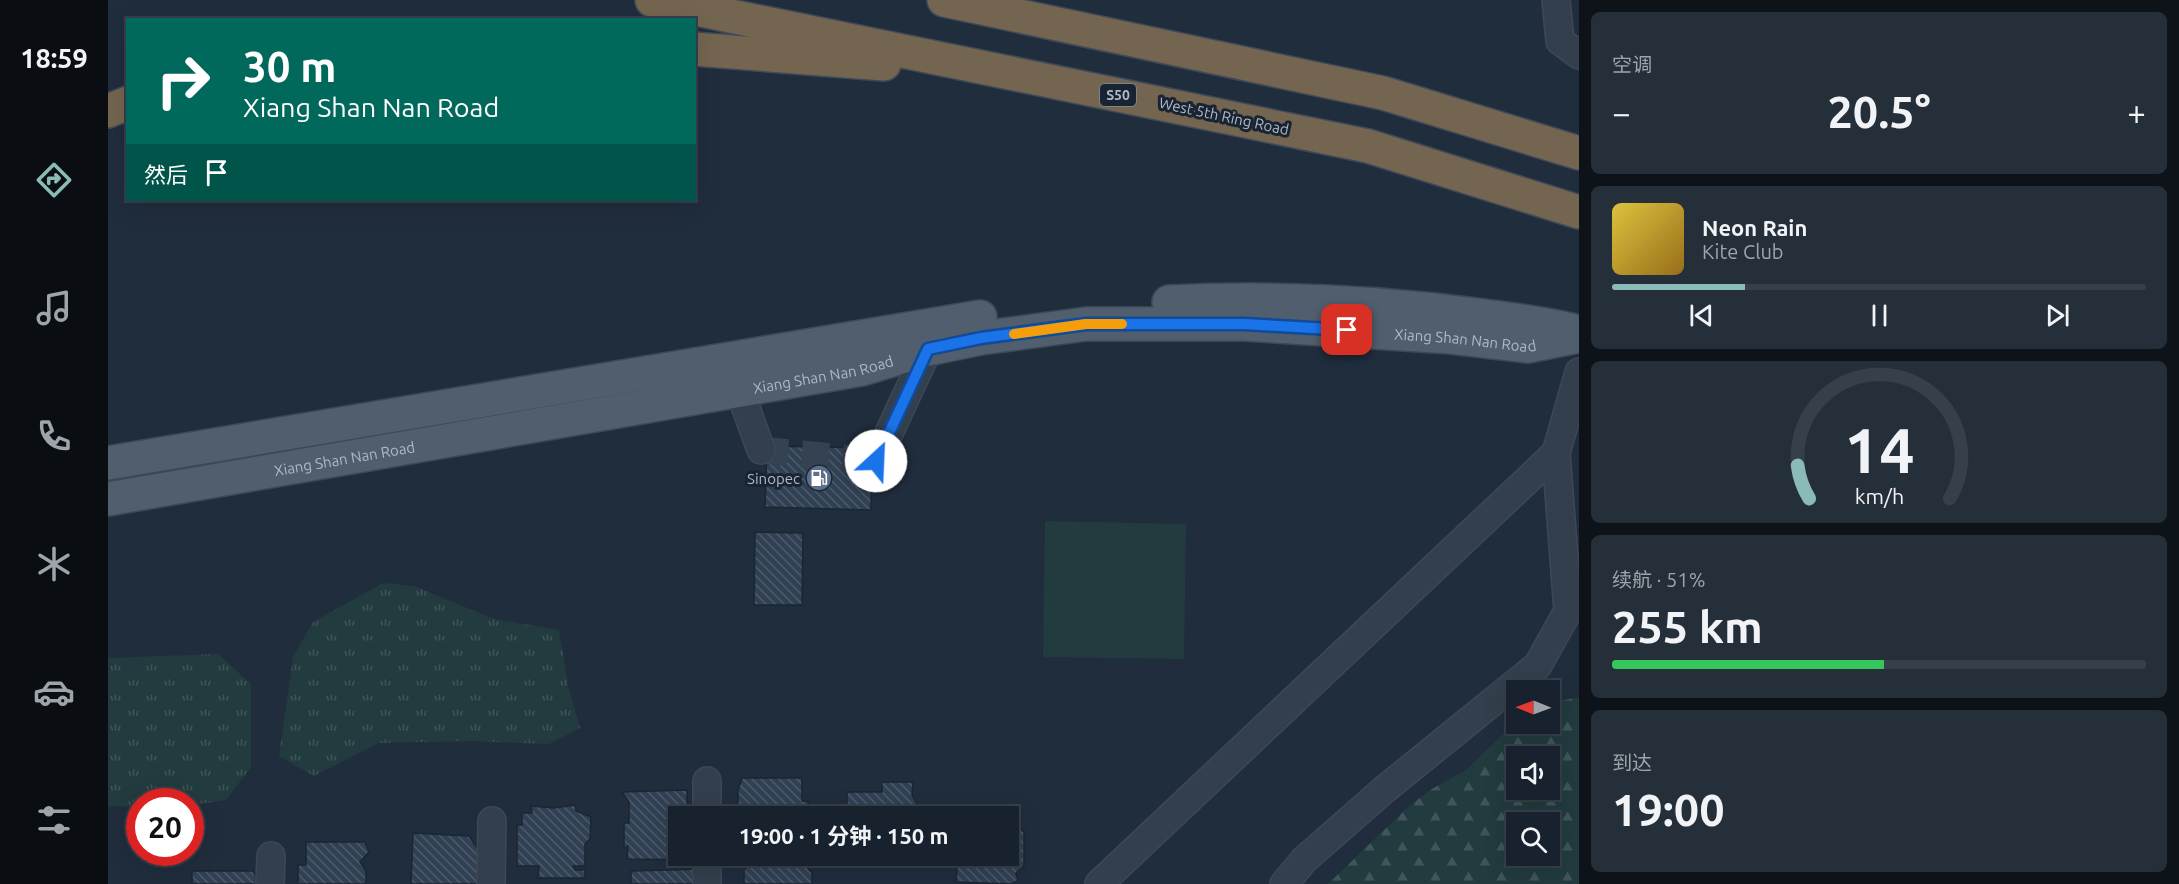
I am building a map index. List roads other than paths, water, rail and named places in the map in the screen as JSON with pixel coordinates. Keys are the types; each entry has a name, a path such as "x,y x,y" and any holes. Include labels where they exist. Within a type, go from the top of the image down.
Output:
{"highway":[{"name":"West 5th Ring Road","path":"652,0 1368,146 1579,212"},
{"path":"944,0 1383,93 1579,153"},
{"path":"696,49 1026,76"},
{"path":"108,87 126,82"},
{"path":"108,111 126,104"}],"main road":[{"name":"Xiang Shan Nan Road","path":"108,463 828,340 1018,311 1188,301 1346,302 1453,312 1579,334"},
{"name":"Xiang Shan Nan Road","path":"108,499 862,369 928,349 981,338 1086,324 1254,324 1451,337 1528,346 1579,334"}],"street":[{"path":"1556,0 1560,41 1579,55"},
{"path":"876,461 928,349"},
{"path":"1284,884 1304,860 1384,789 1538,665 1568,611 1556,453 1579,372"},
{"path":"739,389 761,450"},
{"path":"1099,884 1556,453"},
{"path":"707,781 707,806"},
{"path":"491,884 492,821"},
{"path":"270,884 271,856"},
{"path":"707,866 707,884"}],"tunnel":[{"path":"761,450 876,461"}],"place":[{"name":"Sinopec","path":"819,478"}]}
